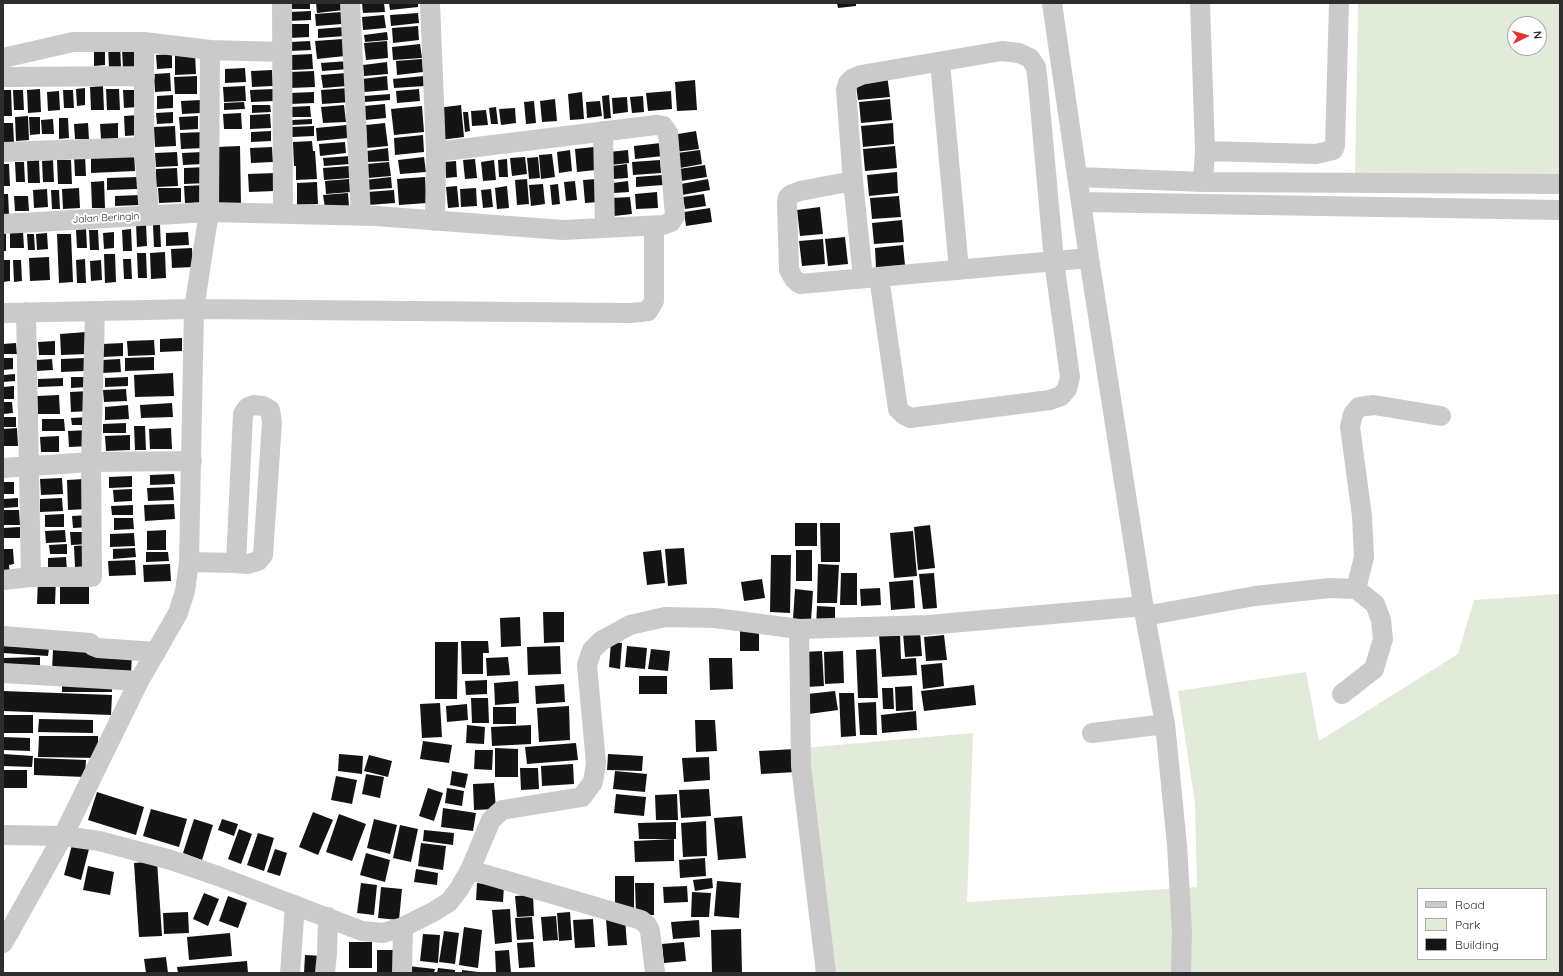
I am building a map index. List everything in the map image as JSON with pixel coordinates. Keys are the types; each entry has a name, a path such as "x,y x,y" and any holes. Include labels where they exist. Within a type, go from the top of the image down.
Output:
{"street":[{"path":"282,3 283,214"},
{"path":"350,3 361,216"},
{"path":"430,3 436,152 435,221"},
{"path":"1052,3 1089,258 1144,611 1165,724 1177,845 1182,931 1181,973"},
{"path":"1200,3 1205,151 1203,182"},
{"path":"1205,151 1316,154 1333,150 1336,146 1339,3"},
{"path":"3,58 73,42 144,42 210,50 282,52"},
{"path":"144,42 144,147 149,216"},
{"path":"3,943 63,836 139,681 178,613 185,591 189,562 194,309 208,212 210,50"},
{"path":"1002,51 1019,53 1030,58 1036,67 1054,262 1070,377 1067,389 1061,396 1050,400 910,418 898,409 853,181 846,90 848,83 852,79 861,75 1002,51"},
{"path":"940,62 959,270"},
{"path":"3,77 145,76"},
{"name":"Jalan Beringin","path":"3,224 208,212 361,216 563,230 663,226 671,222 675,216 668,133 663,126 656,125 603,131"},
{"path":"436,152 603,131 606,228"},
{"path":"3,152 144,147"},
{"path":"1325,153 1326,183"},
{"path":"1078,177 1203,182 1560,184"},
{"path":"853,181 800,191 788,197 786,203 789,270 794,279 800,284 1089,258"},
{"path":"1436,208 1437,183"},
{"path":"1082,202 1560,210"},
{"path":"3,313 194,309 641,312 648,311 654,301 654,226"},
{"path":"3,580 31,577 92,577 91,462 95,311"},
{"path":"26,312 31,577"},
{"path":"189,562 248,564 258,561 263,555 272,422 270,410 263,406 254,405 248,407 243,414 236,563"},
{"path":"1356,589 1364,556 1362,516 1350,427 1353,414 1359,407 1374,406 1441,416"},
{"path":"3,468 91,462 192,461"},
{"path":"3,836 63,836 99,841 171,860 218,876 362,931 384,933 403,927 449,902 459,889 470,870 491,820 502,810 582,797 593,782 596,763 587,665 592,650 601,641 630,624 665,617 715,618 799,629 928,625 1144,611 1255,596 1330,588 1356,589 1375,604 1381,620 1383,639 1374,669 1342,694"},
{"path":"799,629 802,766 826,973"},
{"path":"3,636 90,643 98,648 156,652"},
{"path":"3,673 139,681"},
{"path":"1092,734 1165,724"},
{"path":"470,870 641,920 647,925 650,931 655,973"},
{"path":"290,973 295,905"},
{"path":"325,973 328,917"},
{"path":"402,973 403,927"}],"green space":[{"path":"1358,3 1560,3 1560,187 1355,180"},
{"path":"1560,594 1560,973 833,973 804,748 973,733 967,902 1197,887 1195,803 1178,691 1306,672 1319,741 1458,654 1474,600"}],"building":[{"path":"289,3 310,3 310,9 290,9"},
{"path":"316,3 344,3 344,10 317,13"},
{"path":"362,3 384,3 385,12 363,13"},
{"path":"389,3 418,3 418,7 390,10"},
{"path":"837,3 856,3 856,6 838,8"},
{"path":"311,11 311,20 289,21 289,12"},
{"path":"341,12 342,24 316,26 315,14"},
{"path":"418,13 419,23 391,26 390,15"},
{"path":"384,15 386,28 363,30 362,17"},
{"path":"289,24 309,24 309,37 289,38"},
{"path":"418,26 419,40 393,43 392,28"},
{"path":"344,27 345,36 318,38 318,29"},
{"path":"387,32 388,40 365,42 364,35"},
{"path":"343,39 345,56 317,59 315,41"},
{"path":"310,41 311,50 290,51 290,42"},
{"path":"387,41 388,58 366,60 364,43"},
{"path":"420,44 422,58 393,60 392,47"},
{"path":"108,45 120,45 121,67 109,68"},
{"path":"137,47 138,70 123,70 122,48"},
{"path":"105,48 105,65 94,66 94,49"},
{"path":"195,53 196,74 175,75 175,54"},
{"path":"172,54 172,68 157,69 156,55"},
{"path":"312,54 313,69 292,70 292,55"},
{"path":"422,59 423,72 397,75 396,61"},
{"path":"348,61 349,69 322,71 321,63"},
{"path":"387,62 388,74 364,76 363,65"},
{"path":"245,68 246,82 225,83 225,69"},
{"path":"272,70 273,86 252,87 251,71"},
{"path":"314,71 315,87 290,88 290,72"},
{"path":"170,73 171,91 155,92 154,74"},
{"path":"346,73 347,86 323,88 321,75"},
{"path":"887,75 890,97 858,100 855,78"},
{"path":"197,76 197,94 175,94 174,77"},
{"path":"387,76 388,90 364,92 362,79"},
{"path":"424,76 425,86 394,88 393,79"},
{"path":"695,80 697,110 677,111 675,82"},
{"path":"103,86 104,110 91,110 90,87"},
{"path":"245,86 246,101 224,102 223,87"},
{"path":"85,88 85,105 77,106 76,89"},
{"path":"349,88 351,102 322,104 321,90"},
{"path":"40,89 41,112 28,113 27,90"},
{"path":"106,89 119,89 120,110 107,110"},
{"path":"274,89 274,101 251,102 250,90"},
{"path":"419,89 420,101 397,103 396,91"},
{"path":"3,90 11,90 12,116 3,116"},
{"path":"13,90 23,90 24,110 14,110"},
{"path":"63,90 73,90 74,108 64,108"},
{"path":"123,90 136,90 137,107 124,108"},
{"path":"59,91 60,110 48,111 47,92"},
{"path":"671,91 672,109 648,111 646,93"},
{"path":"314,92 314,103 290,104 290,93"},
{"path":"582,92 584,119 570,120 568,94"},
{"path":"390,94 390,100 365,102 364,96"},
{"path":"173,95 173,108 157,109 157,96"},
{"path":"609,95 611,118 604,119 602,96"},
{"path":"643,96 644,112 632,113 630,97"},
{"path":"627,97 628,112 613,114 612,98"},
{"path":"555,99 557,121 542,122 540,101"},
{"path":"890,99 892,120 861,123 859,102"},
{"path":"201,100 201,113 182,114 181,101"},
{"path":"534,101 536,123 526,124 524,102"},
{"path":"600,101 602,116 587,118 586,102"},
{"path":"244,102 245,109 224,110 224,103"},
{"path":"385,104 386,118 365,120 364,106"},
{"path":"252,105 270,105 271,112 252,113"},
{"path":"344,105 346,122 323,123 321,107"},
{"path":"461,105 464,137 440,140 437,108"},
{"path":"310,106 311,117 291,117 290,107"},
{"path":"422,106 424,132 394,135 391,109"},
{"path":"496,107 498,124 491,124 489,108"},
{"path":"515,108 516,123 501,125 499,109"},
{"path":"486,110 488,125 472,126 471,111"},
{"path":"173,112 173,123 157,124 156,113"},
{"path":"463,112 468,112 470,131 465,132"},
{"path":"241,113 242,129 224,129 223,114"},
{"path":"270,114 271,128 250,129 250,115"},
{"path":"138,115 139,135 125,136 124,116"},
{"path":"28,116 29,140 16,141 15,117"},
{"path":"198,116 198,129 180,130 179,117"},
{"path":"29,117 40,117 40,134 30,135"},
{"path":"59,118 68,118 69,138 59,139"},
{"path":"53,119 54,134 42,134 41,120"},
{"path":"312,119 312,124 292,125 292,120"},
{"path":"3,123 13,123 14,143 3,143"},
{"path":"88,123 89,139 75,139 74,124"},
{"path":"118,123 118,139 101,139 100,124"},
{"path":"385,123 388,146 367,148 366,125"},
{"path":"893,123 894,144 863,147 861,126"},
{"path":"347,125 348,138 317,141 316,128"},
{"path":"175,126 176,146 155,147 154,127"},
{"path":"314,126 314,136 292,137 291,127"},
{"path":"271,131 271,141 251,142 251,132"},
{"path":"696,131 699,149 675,152 672,135"},
{"path":"204,132 205,148 181,149 180,133"},
{"path":"423,135 424,152 395,155 394,138"},
{"path":"312,141 313,151 315,151 317,179 296,180 293,142"},
{"path":"345,142 346,153 320,156 319,144"},
{"path":"661,143 663,156 635,159 634,146"},
{"path":"240,146 241,205 217,206 216,147"},
{"path":"895,146 897,168 865,171 863,149"},
{"path":"272,147 273,162 251,163 250,148"},
{"path":"594,147 596,170 577,172 575,149"},
{"path":"388,148 389,161 368,162 367,151"},
{"path":"570,150 572,171 559,173 557,152"},
{"path":"628,150 629,163 610,165 609,152"},
{"path":"700,150 702,164 680,168 677,153"},
{"path":"177,152 178,166 156,167 155,153"},
{"path":"202,152 203,164 183,165 182,153"},
{"path":"134,153 135,171 91,173 91,155"},
{"path":"552,154 555,177 541,179 539,155"},
{"path":"74,155 85,155 86,176 75,176"},
{"path":"350,156 350,164 324,166 323,158"},
{"path":"424,157 426,172 400,174 398,160"},
{"path":"525,157 527,174 512,176 510,158"},
{"path":"538,157 540,178 529,179 527,158"},
{"path":"475,159 477,178 465,179 463,160"},
{"path":"507,159 508,177 499,177 498,160"},
{"path":"27,160 39,160 40,183 28,183"},
{"path":"53,160 54,182 43,182 42,161"},
{"path":"57,160 71,160 72,184 58,184"},
{"path":"494,160 496,180 483,181 481,162"},
{"path":"660,160 661,173 633,175 632,162"},
{"path":"456,161 457,177 446,178 445,162"},
{"path":"15,162 24,162 25,182 16,182"},
{"path":"389,162 391,176 368,178 367,164"},
{"path":"3,164 9,164 10,186 3,186"},
{"path":"627,164 628,178 613,179 612,166"},
{"path":"705,165 707,177 681,181 679,169"},
{"path":"349,166 350,178 324,180 323,168"},
{"path":"207,167 208,183 184,184 184,168"},
{"path":"177,168 178,186 156,187 156,169"},
{"path":"897,172 898,193 869,196 867,175"},
{"path":"275,173 275,191 249,192 248,174"},
{"path":"662,175 663,185 636,187 636,177"},
{"path":"137,177 137,189 107,190 107,178"},
{"path":"391,177 392,188 366,190 365,180"},
{"path":"425,177 427,203 399,205 397,179"},
{"path":"349,179 351,192 326,194 325,181"},
{"path":"527,179 529,204 517,205 515,180"},
{"path":"596,179 598,202 585,203 583,180"},
{"path":"708,179 710,190 682,195 681,184"},
{"path":"104,181 105,208 92,208 91,182"},
{"path":"575,181 577,200 566,201 564,182"},
{"path":"628,181 629,192 614,193 613,183"},
{"path":"317,182 318,204 297,205 297,183"},
{"path":"543,184 545,204 531,206 529,185"},
{"path":"558,184 560,204 552,205 550,185"},
{"path":"207,185 208,202 185,203 184,186"},
{"path":"457,186 459,207 448,208 446,187"},
{"path":"507,186 509,208 497,209 495,188"},
{"path":"79,188 80,208 63,209 62,189"},
{"path":"158,188 181,188 181,202 159,203"},
{"path":"476,188 477,206 461,207 460,189"},
{"path":"47,189 48,207 34,208 33,190"},
{"path":"491,189 493,207 483,208 481,190"},
{"path":"51,190 59,190 60,209 52,209"},
{"path":"394,190 395,203 368,205 367,192"},
{"path":"657,192 658,208 636,209 635,194"},
{"path":"348,193 349,206 325,208 323,195"},
{"path":"3,194 8,194 9,214 3,214"},
{"path":"704,194 706,206 685,209 683,197"},
{"path":"140,195 140,205 115,206 115,196"},
{"path":"14,196 28,196 29,211 15,211"},
{"path":"899,196 901,217 872,219 870,198"},
{"path":"630,197 632,214 614,216 612,198"},
{"path":"820,207 823,234 800,236 797,210"},
{"path":"710,208 712,222 686,226 684,212"},
{"path":"902,220 904,242 874,244 872,223"},
{"path":"146,223 147,246 137,247 136,224"},
{"path":"153,225 160,225 161,247 154,247"},
{"path":"86,229 87,248 77,248 76,230"},
{"path":"131,229 132,251 123,251 122,230"},
{"path":"89,230 98,230 99,250 90,250"},
{"path":"10,231 23,231 24,248 10,248"},
{"path":"3,232 6,232 6,251 3,251"},
{"path":"114,232 114,248 104,249 103,233"},
{"path":"188,232 189,245 166,246 166,233"},
{"path":"47,233 48,249 37,250 36,234"},
{"path":"27,234 34,234 35,250 28,250"},
{"path":"57,234 71,234 73,282 59,283"},
{"path":"845,237 848,264 828,266 825,239"},
{"path":"823,239 825,264 802,266 799,241"},
{"path":"903,245 905,265 876,268 875,248"},
{"path":"192,248 193,267 172,268 171,249"},
{"path":"165,252 166,278 151,279 150,253"},
{"path":"137,253 146,253 147,278 138,278"},
{"path":"104,254 115,254 116,282 105,283"},
{"path":"49,257 50,280 30,281 29,258"},
{"path":"85,259 86,283 77,283 76,260"},
{"path":"123,259 131,259 132,279 124,279"},
{"path":"3,260 10,260 10,281 3,282"},
{"path":"13,260 21,260 22,281 14,282"},
{"path":"101,260 102,280 91,281 90,261"},
{"path":"86,332 87,354 61,355 60,334"},
{"path":"182,338 182,351 160,352 160,339"},
{"path":"154,340 155,355 128,356 127,341"},
{"path":"55,341 55,355 39,355 38,342"},
{"path":"16,343 17,354 3,354 3,344"},
{"path":"123,343 123,356 102,357 102,344"},
{"path":"154,357 154,370 125,371 125,358"},
{"path":"3,358 13,358 13,369 3,370"},
{"path":"85,358 85,371 61,372 61,359"},
{"path":"52,359 53,370 36,371 36,360"},
{"path":"120,359 121,372 102,373 102,360"},
{"path":"173,373 174,396 135,397 134,375"},
{"path":"15,374 15,381 3,382 3,375"},
{"path":"71,377 87,377 87,387 71,388"},
{"path":"128,377 128,386 105,387 105,378"},
{"path":"63,378 63,386 38,387 38,379"},
{"path":"14,386 14,399 3,399 3,387"},
{"path":"126,389 127,401 104,402 103,390"},
{"path":"89,391 90,411 71,412 70,392"},
{"path":"59,395 60,414 38,414 37,396"},
{"path":"3,402 12,402 13,413 3,414"},
{"path":"172,403 173,417 141,418 140,405"},
{"path":"128,405 129,419 105,420 105,407"},
{"path":"3,417 16,417 16,427 3,427"},
{"path":"89,417 90,425 72,425 71,418"},
{"path":"42,419 64,419 65,431 42,431"},
{"path":"126,423 126,433 103,433 103,424"},
{"path":"134,426 145,426 146,450 135,450"},
{"path":"17,428 18,446 3,446 3,429"},
{"path":"171,428 172,449 150,449 149,429"},
{"path":"89,430 90,446 69,447 68,431"},
{"path":"130,435 130,450 106,451 105,436"},
{"path":"59,436 59,452 41,452 40,437"},
{"path":"174,474 175,484 150,485 150,475"},
{"path":"132,476 132,487 109,488 109,477"},
{"path":"62,478 63,494 41,495 40,479"},
{"path":"84,479 88,509 68,510 67,480"},
{"path":"3,482 14,482 14,494 3,494"},
{"path":"173,487 174,500 148,501 147,488"},
{"path":"132,489 132,501 114,502 113,490"},
{"path":"18,498 18,507 3,508 3,499"},
{"path":"62,498 63,511 40,512 40,499"},
{"path":"174,504 175,519 145,521 144,505"},
{"path":"133,505 133,515 112,515 111,506"},
{"path":"3,510 19,510 20,525 3,525"},
{"path":"64,514 64,527 45,527 45,515"},
{"path":"90,515 90,527 73,528 72,516"},
{"path":"114,518 133,518 134,529 114,530"},
{"path":"795,523 817,523 817,546 795,546"},
{"path":"820,523 840,523 840,562 821,562"},
{"path":"930,525 935,568 918,570 914,527"},
{"path":"20,527 20,538 3,538 3,528"},
{"path":"65,530 66,542 46,543 45,531"},
{"path":"166,530 166,550 147,550 147,531"},
{"path":"913,531 917,576 894,578 890,533"},
{"path":"70,532 88,532 89,544 71,545"},
{"path":"134,533 135,546 110,547 110,534"},
{"path":"67,544 67,554 50,554 49,545"},
{"path":"90,545 91,566 75,567 74,546"},
{"path":"135,548 136,557 113,559 113,549"},
{"path":"684,548 687,584 668,586 665,549"},
{"path":"3,549 13,549 14,564 9,565 10,576 3,576"},
{"path":"661,550 665,583 647,585 643,552"},
{"path":"796,550 812,550 812,581 796,581"},
{"path":"146,552 168,552 169,561 146,562"},
{"path":"771,555 791,555 790,613 770,612"},
{"path":"66,557 67,570 48,571 48,558"},
{"path":"135,560 136,575 109,576 108,561"},
{"path":"170,564 171,581 144,582 143,565"},
{"path":"818,564 839,565 837,603 817,603"},
{"path":"841,573 857,573 857,605 840,605"},
{"path":"934,573 937,608 923,609 919,574"},
{"path":"38,579 56,579 55,604 37,604"},
{"path":"762,579 765,598 744,601 741,582"},
{"path":"60,580 89,580 89,604 60,604"},
{"path":"913,580 915,608 891,610 889,582"},
{"path":"880,588 881,605 861,606 860,589"},
{"path":"795,589 813,591 811,621 793,619"},
{"path":"817,606 835,607 835,627 816,626"},
{"path":"543,612 564,612 564,642 544,643"},
{"path":"520,617 521,646 501,647 500,618"},
{"path":"740,627 759,627 759,651 740,651"},
{"path":"920,632 922,656 905,657 903,633"},
{"path":"900,633 901,659 916,658 917,675 882,677 879,634"},
{"path":"944,635 947,660 926,661 924,637"},
{"path":"461,641 488,641 489,653 483,653 483,674 462,674"},
{"path":"435,642 458,642 457,699 435,699"},
{"path":"611,642 622,643 620,669 609,667"},
{"path":"3,646 49,648 48,656 3,653"},
{"path":"560,646 561,674 528,675 527,647"},
{"path":"627,646 647,648 645,669 625,667"},
{"path":"651,649 670,651 668,671 648,669"},
{"path":"876,649 878,698 858,698 856,650"},
{"path":"53,650 132,653 131,675 52,671"},
{"path":"822,651 824,686 806,687 804,652"},
{"path":"843,651 844,683 825,684 824,652"},
{"path":"40,657 40,670 3,671 3,658"},
{"path":"508,657 510,675 487,676 486,658"},
{"path":"709,658 732,658 733,689 710,690"},
{"path":"942,663 944,686 923,689 921,665"},
{"path":"639,676 667,676 667,694 639,694"},
{"path":"62,680 112,680 112,692 62,692"},
{"path":"487,680 487,694 466,695 465,681"},
{"path":"518,681 519,703 495,705 494,683"},
{"path":"564,684 565,702 536,704 535,686"},
{"path":"974,685 976,705 924,711 921,691"},
{"path":"912,686 913,710 896,711 895,687"},
{"path":"882,688 893,688 894,709 883,709"},
{"path":"3,691 112,695 111,715 3,711"},
{"path":"835,691 838,710 809,714 807,694"},
{"path":"839,693 854,693 856,736 841,737"},
{"path":"471,698 488,698 489,723 472,723"},
{"path":"876,702 877,735 860,735 858,703"},
{"path":"440,703 442,737 422,738 420,704"},
{"path":"467,704 468,720 447,722 446,706"},
{"path":"569,706 570,740 539,742 537,708"},
{"path":"493,707 516,707 516,724 493,724"},
{"path":"916,711 917,730 882,733 881,715"},
{"path":"3,715 33,715 33,733 3,733"},
{"path":"39,719 93,720 93,733 38,732"},
{"path":"695,720 715,720 717,751 696,752"},
{"path":"467,725 485,727 484,744 466,743"},
{"path":"531,725 531,744 492,746 491,727"},
{"path":"39,736 98,736 98,758 38,757"},
{"path":"3,737 30,738 30,751 3,750"},
{"path":"423,741 452,745 449,763 420,759"},
{"path":"576,743 578,760 527,764 525,747"},
{"path":"495,748 518,749 518,777 495,777"},
{"path":"795,749 796,772 761,774 759,751"},
{"path":"475,750 493,750 492,770 474,769"},
{"path":"3,754 33,756 32,767 3,766"},
{"path":"339,754 363,756 362,774 338,771"},
{"path":"608,754 643,756 642,771 607,770"},
{"path":"369,755 392,761 388,777 364,771"},
{"path":"709,757 710,780 684,782 682,758"},
{"path":"34,758 86,760 85,777 34,775"},
{"path":"573,764 574,784 542,786 541,766"},
{"path":"520,768 538,768 539,789 521,790"},
{"path":"3,770 27,770 27,788 3,788"},
{"path":"452,771 468,774 465,788 450,785"},
{"path":"615,771 647,774 645,792 613,789"},
{"path":"366,774 384,777 380,798 362,794"},
{"path":"336,776 357,780 352,804 331,800"},
{"path":"494,783 496,809 474,810 473,784"},
{"path":"428,788 443,793 434,821 419,816"},
{"path":"447,788 464,791 462,806 445,803"},
{"path":"709,789 711,816 681,818 679,790"},
{"path":"97,792 144,807 136,835 88,820"},
{"path":"616,794 646,797 644,816 614,813"},
{"path":"677,794 678,820 656,820 655,795"},
{"path":"443,808 476,813 473,831 441,827"},
{"path":"151,809 187,819 179,847 143,836"},
{"path":"313,812 333,820 318,855 299,847"},
{"path":"339,814 366,824 352,861 326,852"},
{"path":"742,816 746,858 718,860 714,818"},
{"path":"194,819 213,825 202,860 183,853"},
{"path":"222,819 238,824 234,836 218,830"},
{"path":"374,819 397,825 390,854 367,848"},
{"path":"706,821 707,856 683,857 681,823"},
{"path":"676,822 676,839 639,839 638,823"},
{"path":"400,825 418,829 411,862 393,858"},
{"path":"239,829 252,834 241,864 228,859"},
{"path":"424,830 454,833 453,845 423,841"},
{"path":"258,833 274,838 264,871 247,865"},
{"path":"674,839 674,861 635,862 634,841"},
{"path":"421,843 446,846 443,870 418,866"},
{"path":"72,845 89,849 81,880 64,875"},
{"path":"275,849 287,853 280,876 267,872"},
{"path":"366,853 390,860 385,882 360,875"},
{"path":"705,858 706,876 680,878 679,860"},
{"path":"157,861 162,936 139,937 134,863"},
{"path":"88,866 114,872 110,895 83,890"},
{"path":"416,869 438,873 437,885 414,882"},
{"path":"615,876 634,876 634,913 615,912"},
{"path":"712,878 713,888 695,891 693,880"},
{"path":"717,881 741,883 739,918 714,916"},
{"path":"361,883 377,885 374,915 357,913"},
{"path":"477,883 504,886 503,902 476,900"},
{"path":"635,883 654,883 654,915 636,915"},
{"path":"687,886 688,902 664,903 663,887"},
{"path":"381,887 402,889 399,920 378,918"},
{"path":"692,892 711,893 709,917 691,917"},
{"path":"204,893 219,899 208,926 193,919"},
{"path":"533,895 534,916 517,917 515,896"},
{"path":"228,896 247,903 238,928 219,921"},
{"path":"510,909 512,942 495,944 492,910"},
{"path":"188,912 189,933 164,934 163,913"},
{"path":"570,912 572,940 559,941 557,913"},
{"path":"556,916 558,940 543,941 541,917"},
{"path":"532,917 534,939 517,940 515,918"},
{"path":"625,918 627,945 608,946 606,919"},
{"path":"593,919 595,947 575,948 573,920"},
{"path":"699,920 700,937 673,939 671,922"},
{"path":"464,927 482,930 478,968 459,965"},
{"path":"741,929 742,973 712,973 711,930"},
{"path":"444,931 459,933 455,964 439,962"},
{"path":"230,933 232,956 189,960 187,937"},
{"path":"423,934 440,935 438,963 420,961"},
{"path":"349,942 372,942 372,968 349,968"},
{"path":"533,942 535,967 519,968 517,943"},
{"path":"684,942 686,961 664,963 662,944"},
{"path":"377,950 395,950 395,973 377,973"},
{"path":"509,950 511,973 496,973 495,951"},
{"path":"305,955 324,956 323,973 304,973"},
{"path":"166,957 168,973 146,973 144,959"},
{"path":"247,961 248,973 178,973 177,967"},
{"path":"408,966 435,969 434,973 408,973"},
{"path":"438,968 455,970 455,973 437,973"},
{"path":"462,970 478,972 478,973 462,973"}]}
